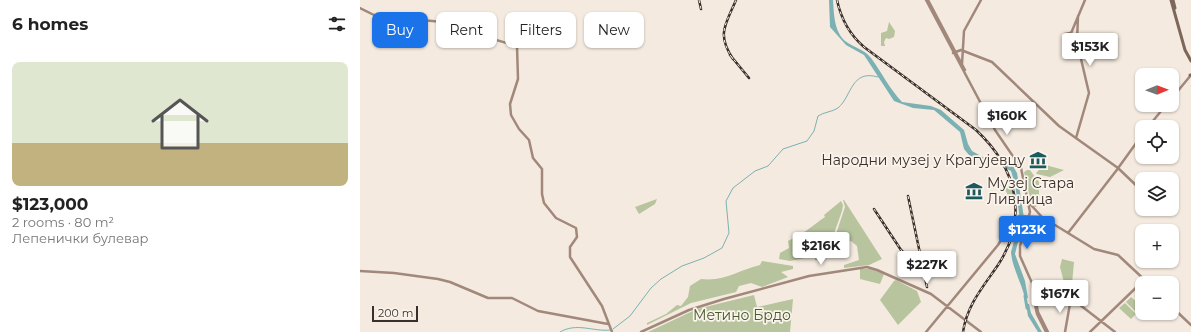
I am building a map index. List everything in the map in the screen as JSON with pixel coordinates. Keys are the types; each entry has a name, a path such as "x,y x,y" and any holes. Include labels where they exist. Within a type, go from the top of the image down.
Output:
{"main road":[{"path":"1172,0 1184,41 1191,58"},
{"path":"1172,0 1183,45 1191,62"}],"street":[{"path":"927,0 970,81"},
{"path":"962,65 964,31 981,0"},
{"path":"1076,47 1078,16 1085,0"},
{"path":"360,8 374,15 385,18 444,22 479,35 517,46 518,79 510,104 512,118 518,129 529,140 533,158 542,169 542,194 544,203 556,218 574,226 577,229 577,237 570,247 570,257 602,306 612,332"},
{"path":"1076,138 1088,98 1087,85 1079,52 1069,39 1077,22"},
{"path":"1065,34 1071,33"},
{"path":"955,53 963,51 992,62 1059,126 1118,168 1135,184"},
{"path":"955,53 998,136 1019,164 1028,200 1028,216 1020,255 1030,280 1038,312 1047,332"},
{"path":"1179,90 1191,75"},
{"path":"1154,120 1160,112"},
{"path":"1068,233 1135,145"},
{"path":"1028,200 1034,210 1044,219"},
{"path":"926,332 1006,236 1014,219 1019,216 1041,217 1090,246 1116,254 1140,276"},
{"path":"1025,232 1031,220 1041,217"},
{"path":"641,332 705,304 812,275 869,268 929,293 982,332"},
{"path":"360,271 394,272 432,278 450,282 467,291 488,298 513,298 538,310 604,323 609,326"},
{"path":"1090,332 1135,289"},
{"path":"1065,332 1071,298 1115,332"},
{"path":"1179,314 1191,325"},
{"path":"604,323 608,320"}],"green space":[{"path":"889,22 895,31 894,37 889,39 886,38 884,42 885,46 881,46 881,33 887,31"},
{"path":"1042,160 1049,166 1064,170 1050,177 1037,174 1036,173 1039,170 1035,167"},
{"path":"1029,169 1039,182 1039,201 1036,207 1032,206 1024,172"},
{"path":"999,184 1011,185 1015,205 1010,201 1006,191 1002,192 1002,185 997,188"},
{"path":"657,199 655,204 639,214 635,207"},
{"path":"843,200 882,259 869,265 844,268 844,265 859,260 857,246 851,241 840,244 831,249 845,207"},
{"path":"841,201 843,205 842,211 826,256 822,245 817,247 819,260 815,260 815,256 790,261 779,259 780,253 789,248 788,241 825,217 824,215"},
{"path":"1062,259 1074,262 1072,284 1069,291 1066,290 1060,267"},
{"path":"762,261 793,266 793,269 781,272 788,277 762,287 751,283 739,286 736,292 691,303 647,325 647,323 666,314 677,305 681,306 688,297 690,286 701,279 717,279 724,277 760,265"},
{"path":"860,269 871,269 884,274 880,284 860,279"},
{"path":"896,280 917,291 921,302 898,325 880,300"},
{"name":"Метино Брдо","path":"754,295 757,307 793,299 790,332 648,332 697,309"},
{"path":"1131,297 1135,301 1135,311 1126,302"},
{"path":"1125,303 1135,313 1135,315 1131,319 1119,308"}],"water":[{"path":"829,0 833,0 835,22 841,37 871,58 902,102 931,106 941,110 964,130 968,144 972,151 990,161 999,161 1013,166 1017,173 1024,218 1015,254 1025,281 1028,298 1025,299 1015,270 1011,252 1020,220 1015,184 1011,171 1000,165 986,164 969,155 964,149 960,132 934,110 913,108 894,101 864,55 846,45 830,27"},
{"path":"1026,304 1029,304 1031,313 1042,332 1038,332 1028,316"}],"waterway":[{"path":"613,329 630,316 651,288 661,279 682,266 704,258 722,248 729,233 726,201 733,188 755,171 768,166 783,149 807,141 814,131 818,116 838,108 843,103 857,80 862,77 878,77"},
{"path":"1025,296 1027,308"},
{"path":"560,332 573,328 610,330"}],"railway":[{"path":"699,0 701,9"},
{"path":"733,59 725,43 724,29 736,0"},
{"path":"837,0 846,26 854,37 864,47 976,130 990,145 1001,161 1009,177 1014,194 1015,212 1013,229 1008,247 972,305 968,313 963,332"},
{"path":"730,55 749,78"},
{"path":"908,196 927,287"},
{"path":"874,209 901,250 917,266"}],"place":[{"name":"Народни музеј у Крагујевцу","path":"1038,160"},
{"name":"Музеј Стара Ливница","path":"974,191"}]}
